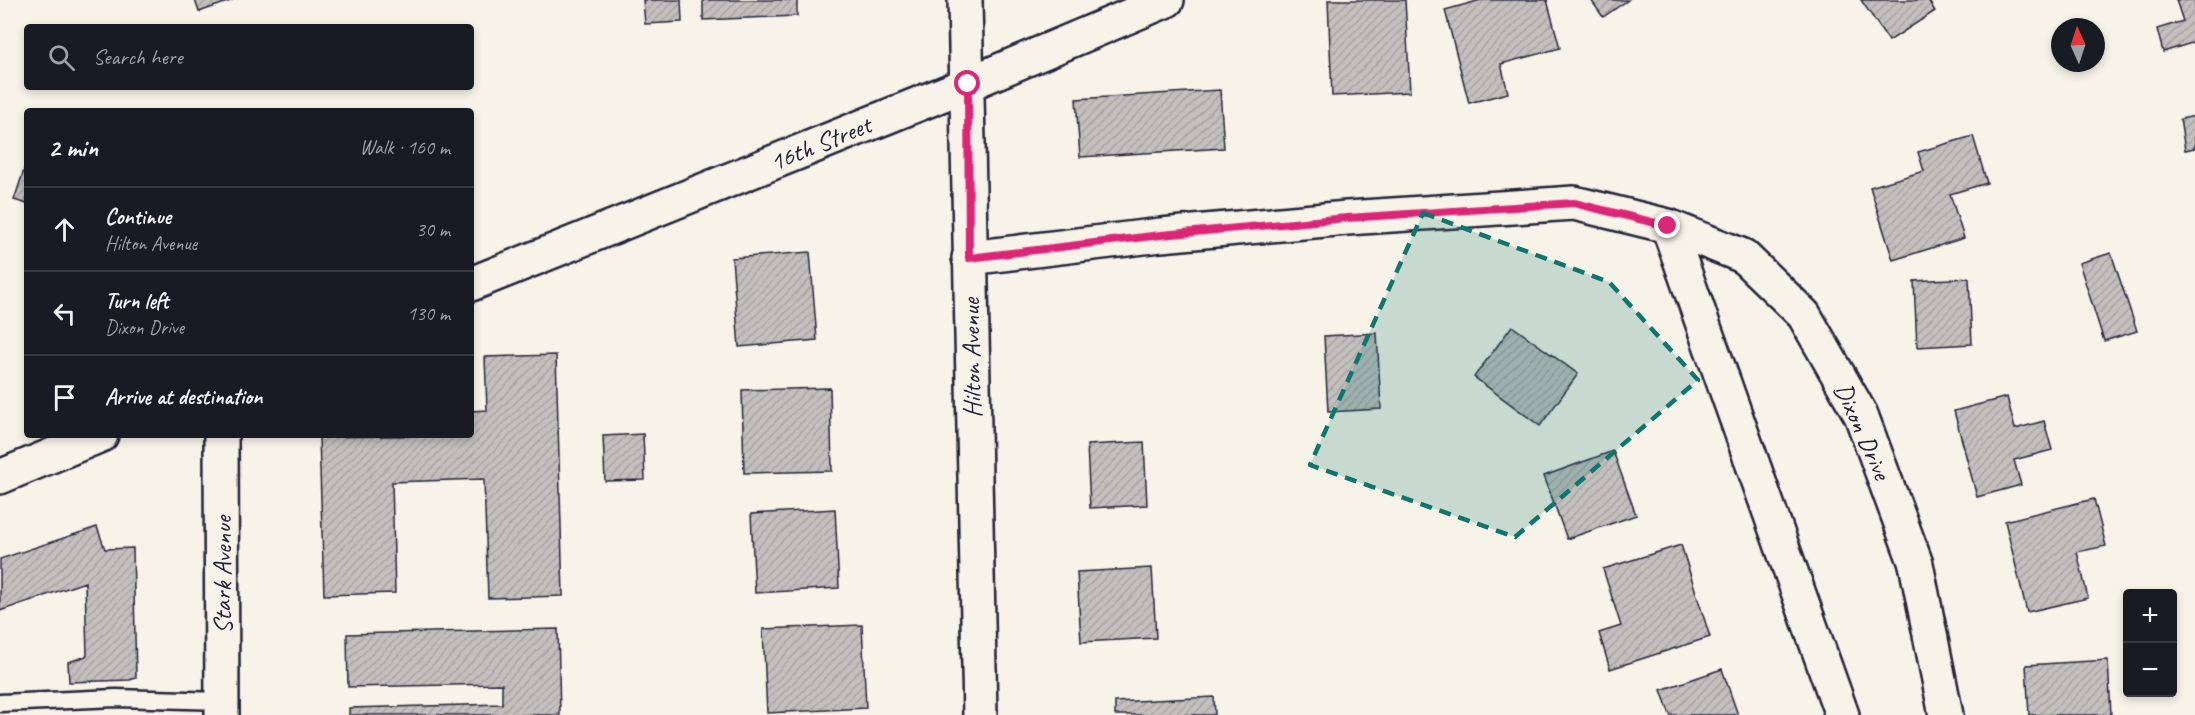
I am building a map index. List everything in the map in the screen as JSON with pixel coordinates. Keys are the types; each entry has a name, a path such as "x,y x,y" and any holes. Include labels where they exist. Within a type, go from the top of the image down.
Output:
{"street":[{"name":"Hilton Avenue","path":"965,0 980,715"},
{"name":"16th Street","path":"474,283 968,84 1167,0"},
{"name":"Dixon Drive","path":"969,258 1161,235 1347,218 1574,203 1668,226 1743,256 1804,315 1861,415 1916,564 1946,715"},
{"path":"1668,226 1842,715"},
{"path":"0,477 94,438"},
{"name":"Stark Avenue","path":"221,438 222,708"}],"lane":[{"path":"0,704 117,698 222,708"}],"highlighted area":[{"path":"1423,213 1609,282 1698,380 1515,537 1310,465"}],"building":[{"path":"195,0 233,0 199,12"},
{"path":"643,0 681,0 682,22 645,24"},
{"path":"703,0 797,0 797,16 703,20"},
{"path":"1328,0 1405,0 1410,92 1332,96"},
{"path":"1481,0 1547,0 1560,48 1501,64 1508,93 1469,103 1445,10"},
{"path":"1591,0 1628,0 1603,17"},
{"path":"1861,0 1928,0 1935,11 1889,41"},
{"path":"2176,0 2195,0 2195,42 2163,52 2157,29 2183,21"},
{"path":"1220,90 1224,148 1080,157 1076,99"},
{"path":"2195,116 2195,148 2185,150 2180,119"},
{"path":"1973,136 1987,183 1950,194 1964,238 1893,260 1870,187 1924,171 1918,152"},
{"path":"24,170 24,203 14,200"},
{"path":"810,252 817,340 739,347 732,258"},
{"path":"2111,253 2137,331 2104,341 2079,263"},
{"path":"1969,278 1972,344 1917,347 1914,281"},
{"path":"1512,326 1578,374 1540,426 1474,377"},
{"path":"1377,333 1381,409 1328,412 1324,336"},
{"path":"556,355 563,596 488,598 484,479 392,482 395,593 324,595 319,438 474,438 474,411 487,410 485,357"},
{"path":"830,388 832,471 744,473 742,390"},
{"path":"2007,397 2015,429 2044,421 2052,450 2014,460 2021,485 1977,497 1954,411"},
{"path":"643,434 645,480 605,481 603,436"},
{"path":"1144,442 1147,505 1090,508 1087,445"},
{"path":"1613,451 1636,515 1567,539 1544,476"},
{"path":"2094,499 2106,546 2077,552 2088,598 2027,612 2005,521"},
{"path":"835,509 839,588 755,593 751,514"},
{"path":"97,527 105,549 133,548 136,678 69,682 68,662 87,656 85,582 0,611 0,559"},
{"path":"1681,545 1710,637 1610,669 1599,633 1621,626 1603,569"},
{"path":"1152,568 1156,638 1081,642 1077,572"},
{"path":"862,625 866,708 767,713 763,629"},
{"path":"558,629 560,715 349,715 349,708 502,704 502,684 348,687 347,634"},
{"path":"2108,660 2111,715 2029,715 2026,665"},
{"path":"1722,669 1738,715 1670,715 1661,690"},
{"path":"1214,697 1215,715 1115,715 1115,702"}],"route":[{"path":"968,84 969,258 1161,235 1347,218 1574,203 1668,226"}]}
